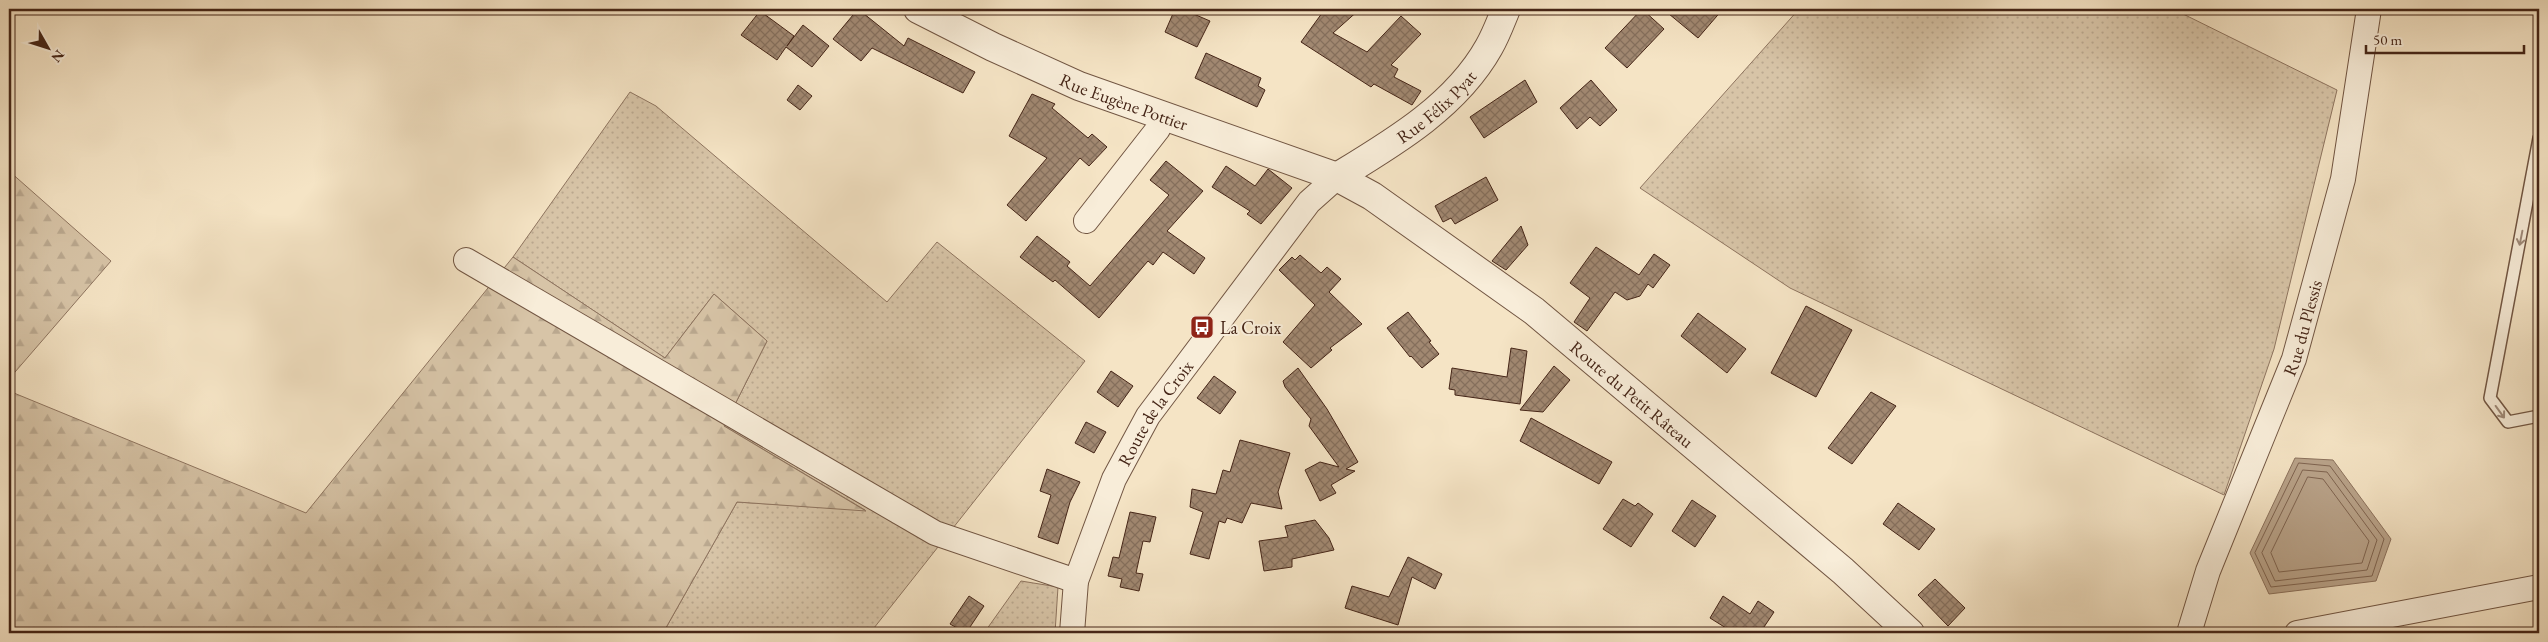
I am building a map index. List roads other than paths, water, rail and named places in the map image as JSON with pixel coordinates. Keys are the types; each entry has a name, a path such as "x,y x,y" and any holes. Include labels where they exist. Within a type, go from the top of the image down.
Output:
{"street":[{"name":"Rue Eugène Pottier","path":"918,9 993,47 1079,86 1337,177"},
{"name":"Rue Félix Pyat","path":"1337,177 1395,141 1424,119 1459,87 1488,48 1506,9"},
{"name":"Rue du Plessis","path":"2189,633 2208,572 2294,359 2343,179 2369,9"},
{"path":"1086,220 1158,129 1164,117"},
{"name":"Route de la Croix","path":"1072,633 1076,581 1114,479 1148,416 1309,202 1337,177"},
{"name":"Route du Petit Râteau","path":"1337,177 1372,196 1534,311 1843,571 1910,633"},
{"path":"466,260 935,532 1076,581"},
{"path":"2297,633 2539,587"}],"lane":[{"path":"2539,138 2490,398 2508,422 2539,416"}],"water":[{"path":"2295,458 2333,460 2391,539 2376,581 2269,594 2250,553"}],"place":[{"name":"La Croix","path":"1202,327"}]}
